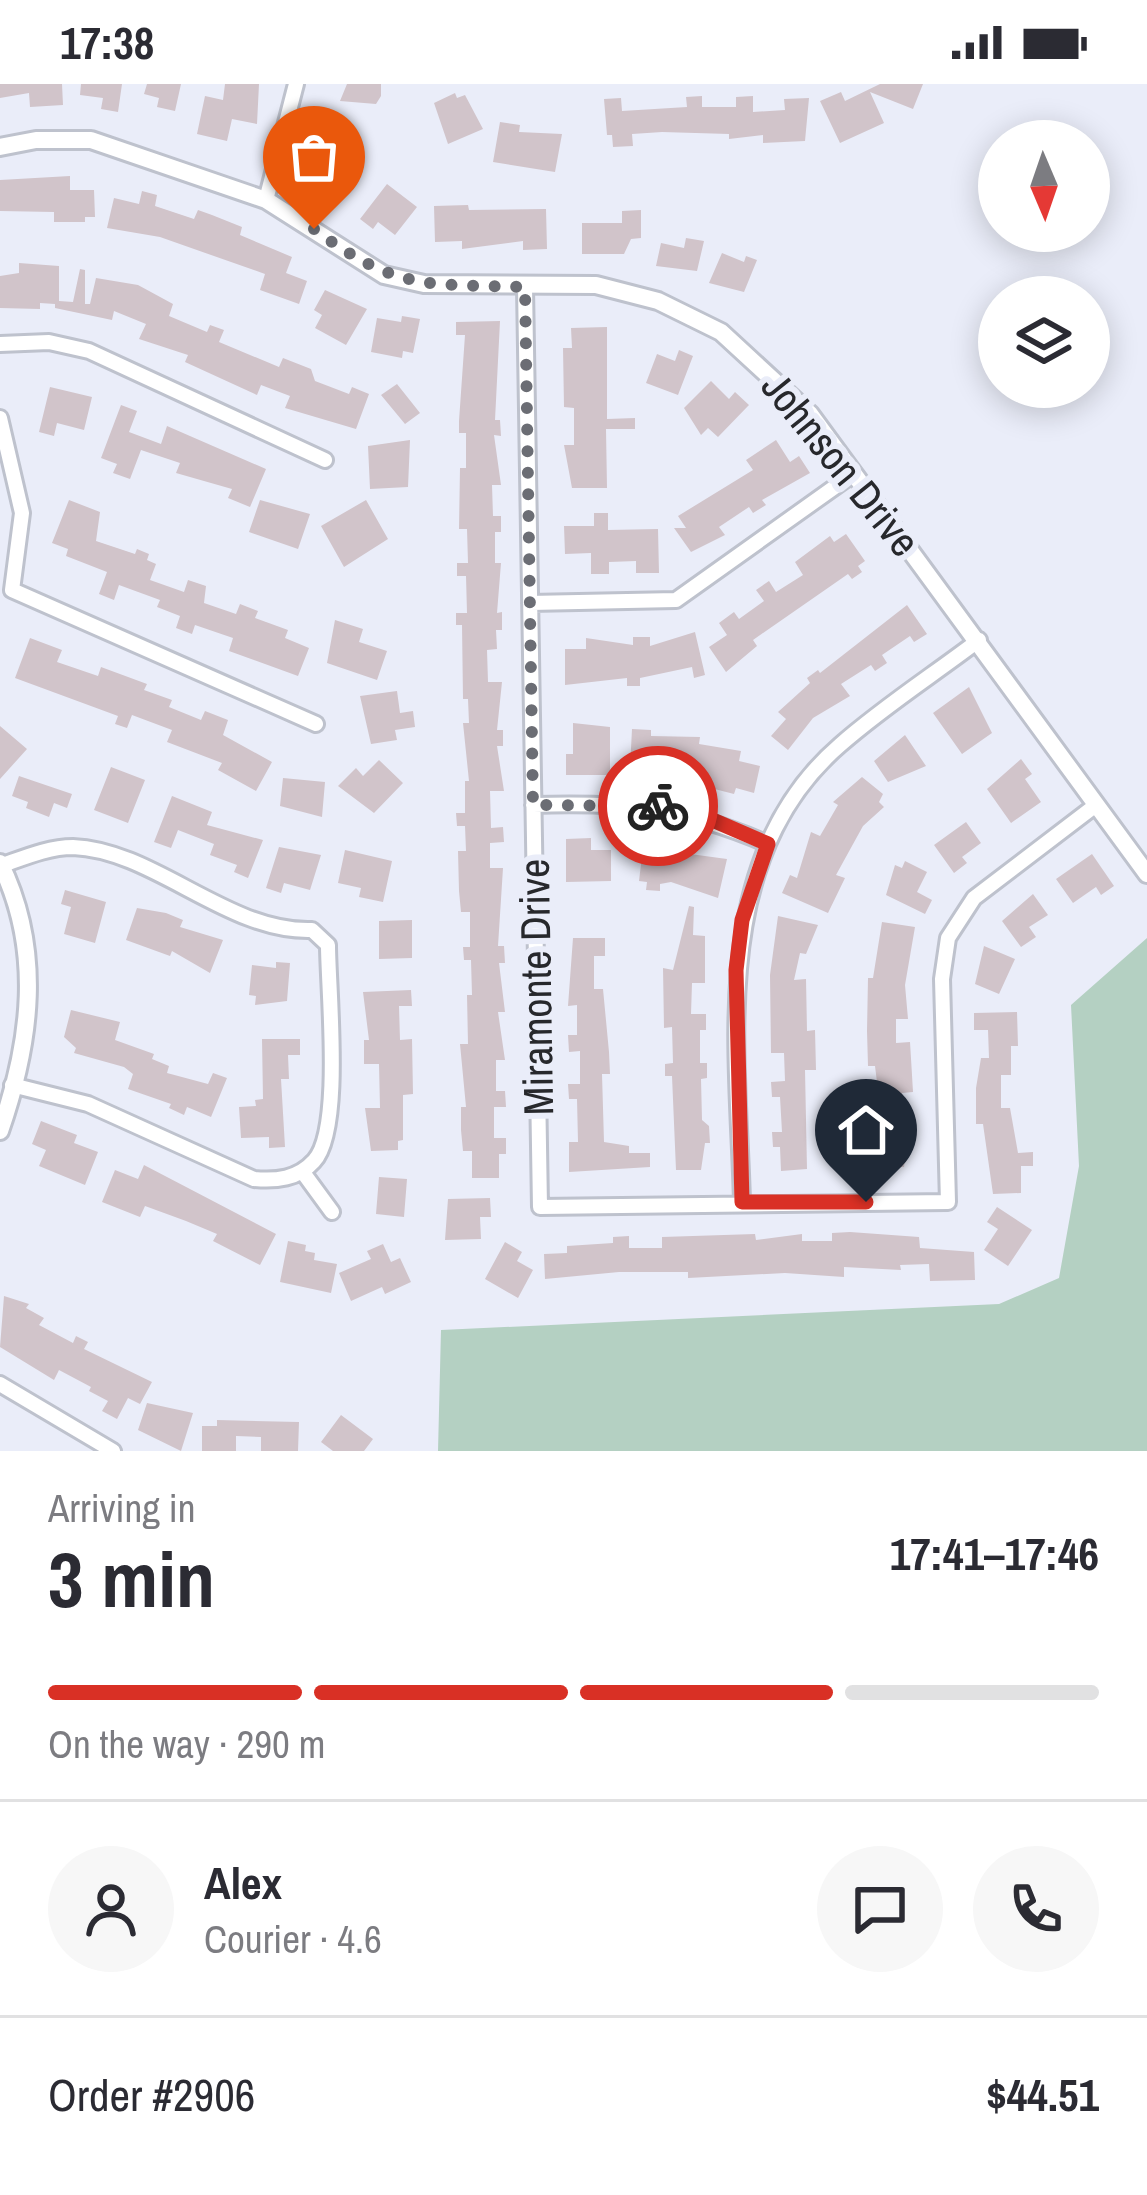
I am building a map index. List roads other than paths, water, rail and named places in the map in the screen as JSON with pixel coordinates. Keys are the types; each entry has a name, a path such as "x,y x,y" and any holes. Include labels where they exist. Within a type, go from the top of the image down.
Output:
{"street":[{"path":"266,200 296,84"},
{"name":"Johnson Drive","path":"0,147 91,140 266,200 384,275 424,284 596,285 658,301 721,332 810,413 1147,874"},
{"name":"Miramonte Drive","path":"525,287 540,1208 948,1202 942,979 948,938 974,898 1096,805"},
{"path":"0,344 50,342 89,351 325,460"},
{"path":"0,418 22,513 12,590 316,724"},
{"path":"530,603 676,600 853,474"},
{"path":"742,1202 736,970 742,920 768,844 802,788 838,747 979,640"},
{"path":"533,805 653,805 708,818 768,844"},
{"path":"0,1131 28,1010 28,936 0,865 73,848 104,854 253,919 322,935 328,945 329,1127 318,1158 302,1171 276,1181 254,1179 88,1104 13,1085"},
{"path":"302,1171 332,1212"},
{"path":"0,1384 113,1451"}]}
